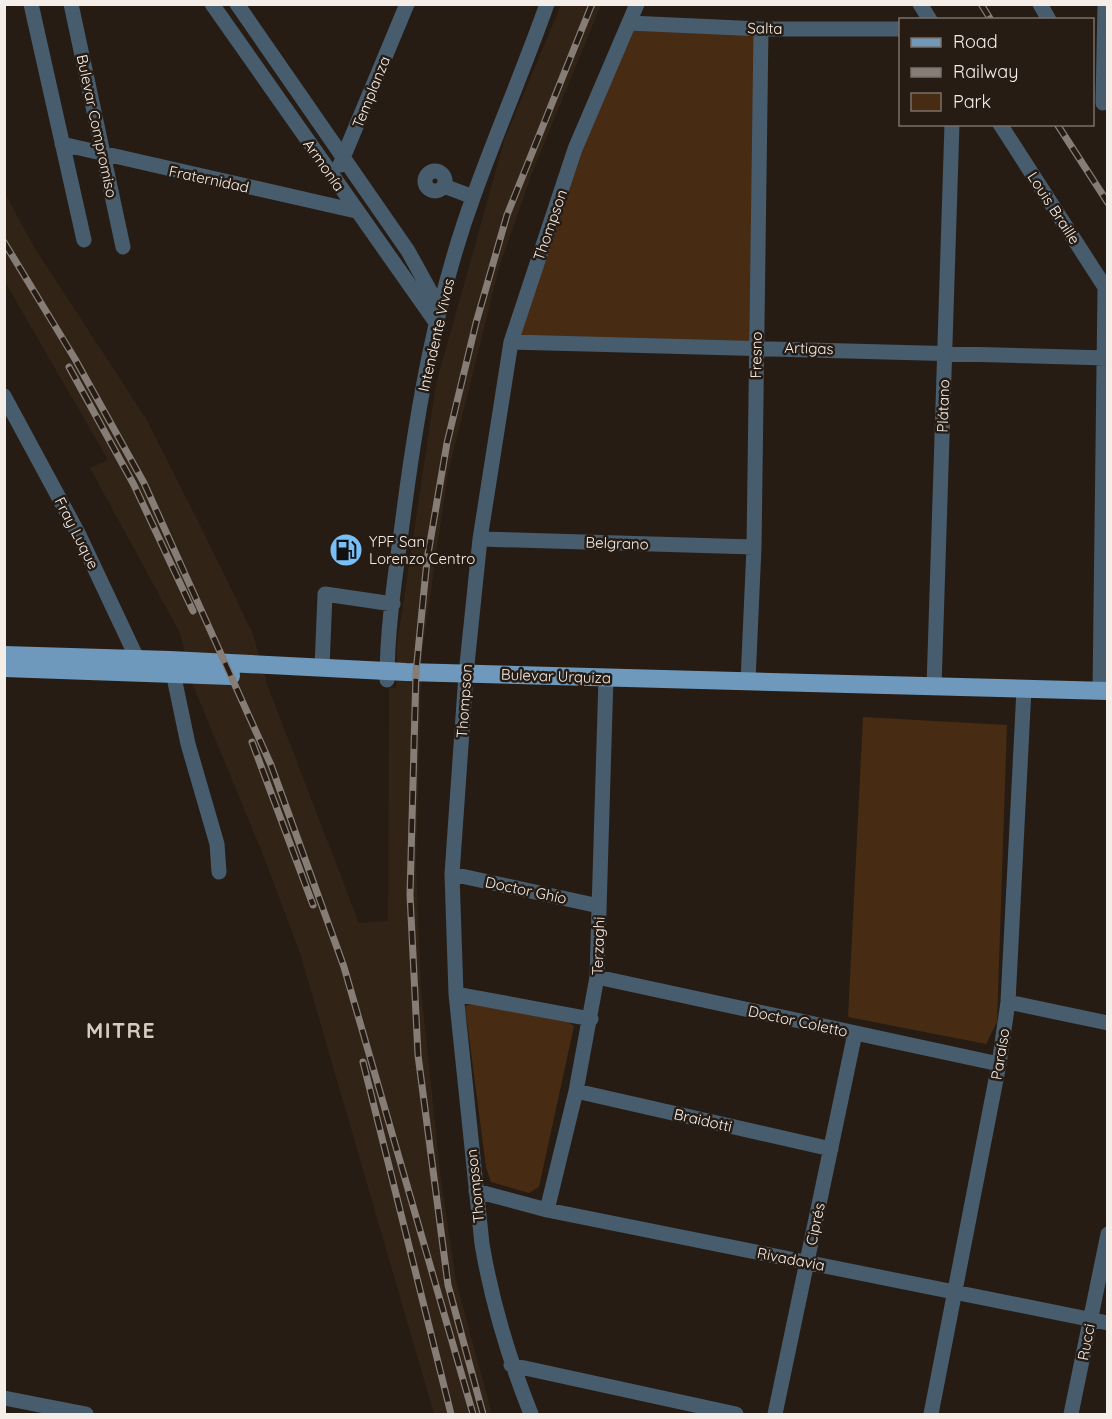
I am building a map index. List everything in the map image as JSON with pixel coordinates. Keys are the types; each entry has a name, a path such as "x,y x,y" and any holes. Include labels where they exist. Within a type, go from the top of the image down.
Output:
{"main road":[{"name":"Bulevar Urquiza","path":"4,655 172,667 387,676 1105,694"},
{"name":"Bulevar Urquiza","path":"4,668 141,665"},
{"name":"Bulevar Urquiza","path":"172,667 322,668 387,676"},
{"name":"Bulevar Urquiza","path":"606,682 748,681 934,687 1023,693"}],"street":[{"path":"31,4 84,240"},
{"name":"Bulevar Compromiso","path":"71,4 123,247"},
{"name":"Armonía","path":"212,4 437,324"},
{"name":"Armonía","path":"237,4 408,251 440,309"},
{"name":"Templanza","path":"333,177 344,159 407,4"},
{"name":"Intendente Vivas","path":"387,676 393,604 414,439 440,309 473,196 547,4"},
{"name":"Thompson","path":"531,1414 511,1365 488,1280 476,1191 456,994 452,874 465,678 480,539 511,342 575,149 637,4"},
{"path":"920,4 929,18"},
{"path":"1040,4 1048,18"},
{"path":"1105,4 1101,43 1105,107"},
{"name":"Salta","path":"629,22 761,29 899,29"},
{"name":"Fresno","path":"748,681 753,547 761,29"},
{"path":"1094,90 1105,107"},
{"name":"Plátano","path":"934,687 952,126"},
{"name":"Louis Braille","path":"1001,126 1106,290"},
{"name":"Fraternidad","path":"62,144 356,211"},
{"path":"444,186 473,196"},
{"path":"1105,694 1106,290"},
{"name":"Artigas","path":"511,342 1105,358"},
{"name":"Fray Luque","path":"4,396 78,533 141,665"},
{"name":"Belgrano","path":"480,539 753,547"},
{"path":"322,668 326,594 393,604"},
{"path":"172,667 188,744 217,844 219,872"},
{"name":"Terzaghi","path":"547,1210 576,1091 597,977 606,682"},
{"name":"Paraíso","path":"931,1414 999,1064 1008,1002 1023,693"},
{"name":"Doctor Ghío","path":"452,874 599,906"},
{"name":"Doctor Coletto","path":"597,977 999,1064"},
{"path":"456,994 591,1019"},
{"path":"1008,1002 1107,1023"},
{"name":"Ciprés","path":"774,1414 855,1033"},
{"name":"Braidotti","path":"576,1091 831,1149"},
{"name":"Rivadavia","path":"476,1191 547,1210 1107,1323"},
{"name":"Rucci","path":"1071,1414 1107,1234"},
{"path":"511,1365 736,1414"},
{"path":"4,1398 86,1414"}],"shaded area":[{"path":"561,5 601,5 532,173 499,268 448,473 422,653 416,864 421,989 441,1180 456,1281 492,1414 434,1414 300,953 264,857 192,683 180,633 90,468 108,460 5,282 4,192 36,250 145,417 253,634 267,684 359,923 388,921 389,688 396,688 397,645 436,384 505,138"}],"green space":[{"path":"629,23 761,29 756,347 511,342"},
{"path":"863,717 1007,725 997,1022 986,1044 848,1017"},
{"path":"473,1003 567,1021 574,1026 539,1187 529,1193 491,1182 486,1167 465,1006"}],"railway":[{"path":"483,1414 448,1285 418,1055 410,895 416,672 427,560 447,443 476,323 507,215 592,4"},
{"path":"981,4 990,18"},
{"path":"1058,126 1108,203"},
{"path":"4,242 75,359 144,483 271,765 344,967 473,1414"},
{"path":"69,367 134,485 193,611"},
{"path":"252,742 313,905"},
{"path":"363,1062 451,1414"}],"place":[{"name":"YPF San Lorenzo Centro","path":"346,550"}],"district":[{"name":"MITRE","path":"121,1030"}]}
